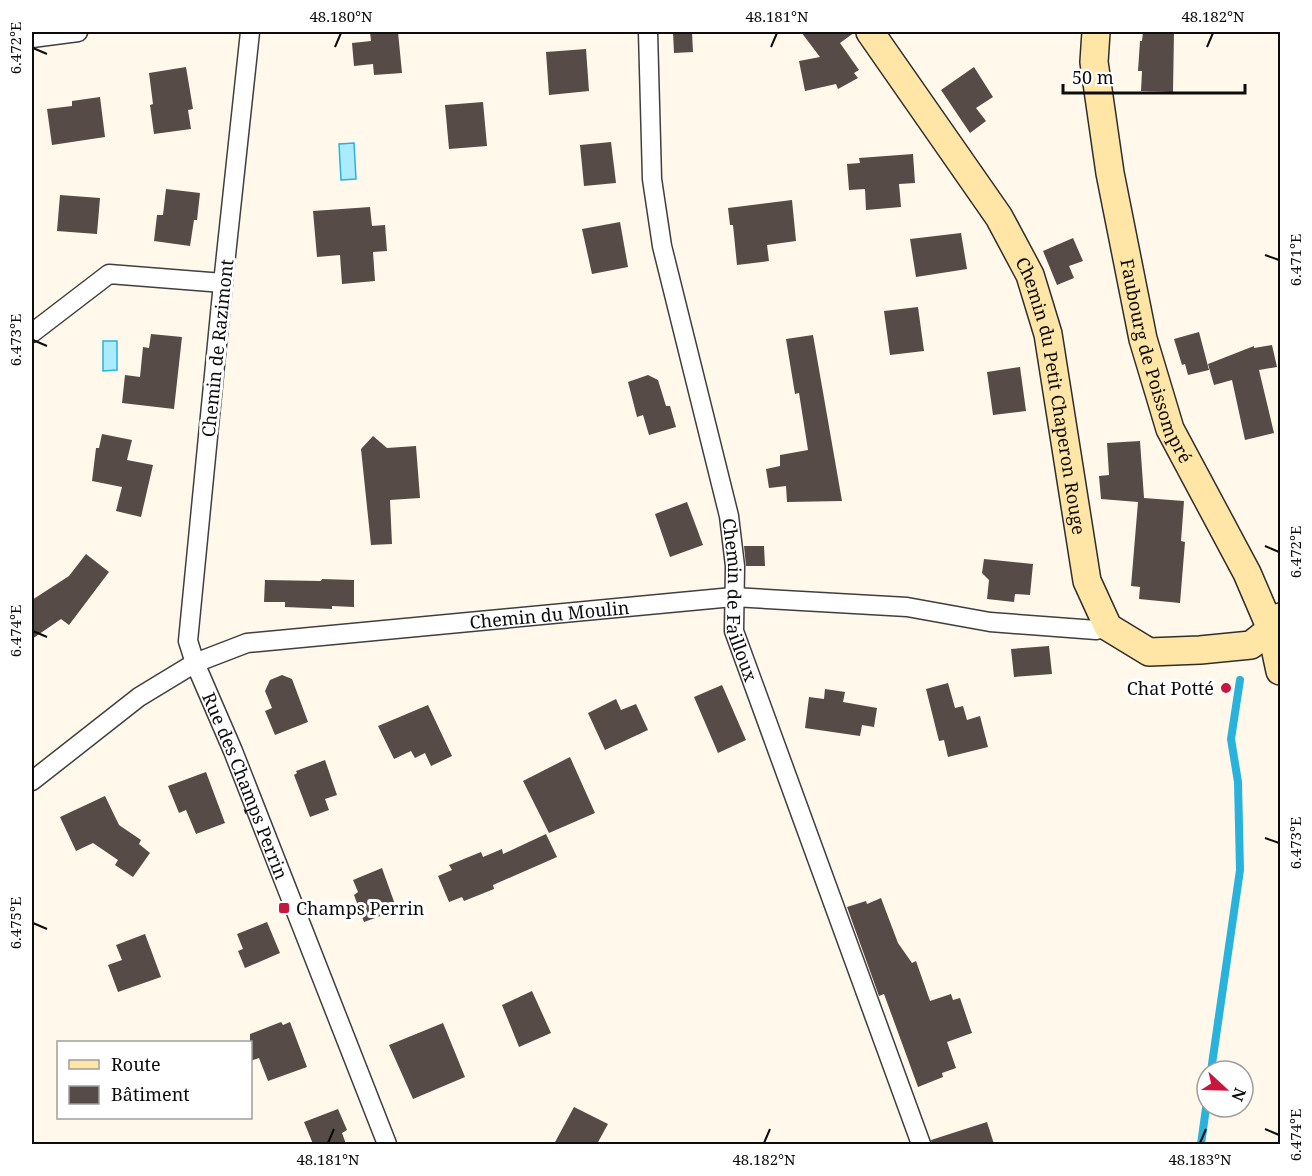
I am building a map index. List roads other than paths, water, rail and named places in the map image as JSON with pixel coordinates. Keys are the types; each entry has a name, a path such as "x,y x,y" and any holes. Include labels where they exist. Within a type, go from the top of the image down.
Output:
{"street":[{"path":"32,38 78,32"},
{"name":"Chemin de Razimont","path":"195,663 188,641 250,32"},
{"name":"Chemin de Failloux","path":"648,32 652,179 662,246 729,516 735,566 734,631 921,1144"},
{"name":"Chemin du Petit Chaperon Rouge","path":"870,32 999,217 1030,275 1048,334 1088,581 1108,627"},
{"name":"Faubourg de Poissompré","path":"1095,32 1094,62 1110,173 1143,339 1170,429 1276,623 1281,671"},
{"path":"32,333 109,274 223,283"},
{"name":"Chemin du Moulin","path":"32,781 139,697 195,663 247,644 733,597 907,607 990,622 1049,627 1096,630 1108,627"},
{"path":"1108,627 1149,652 1251,645 1276,623"},
{"name":"Rue des Champs Perrin","path":"195,663 233,750 387,1144"}],"water":[{"path":"354,143 356,179 341,180 339,144"},
{"path":"103,341 117,341 117,370 103,371"}],"waterway":[{"path":"1213,1059 1240,870 1238,782 1231,739 1240,680"},
{"path":"1201,1144 1204,1119"}],"place":[{"name":"Chat Potté","path":"1226,688"},
{"name":"Champs Perrin","path":"284,908"}]}
